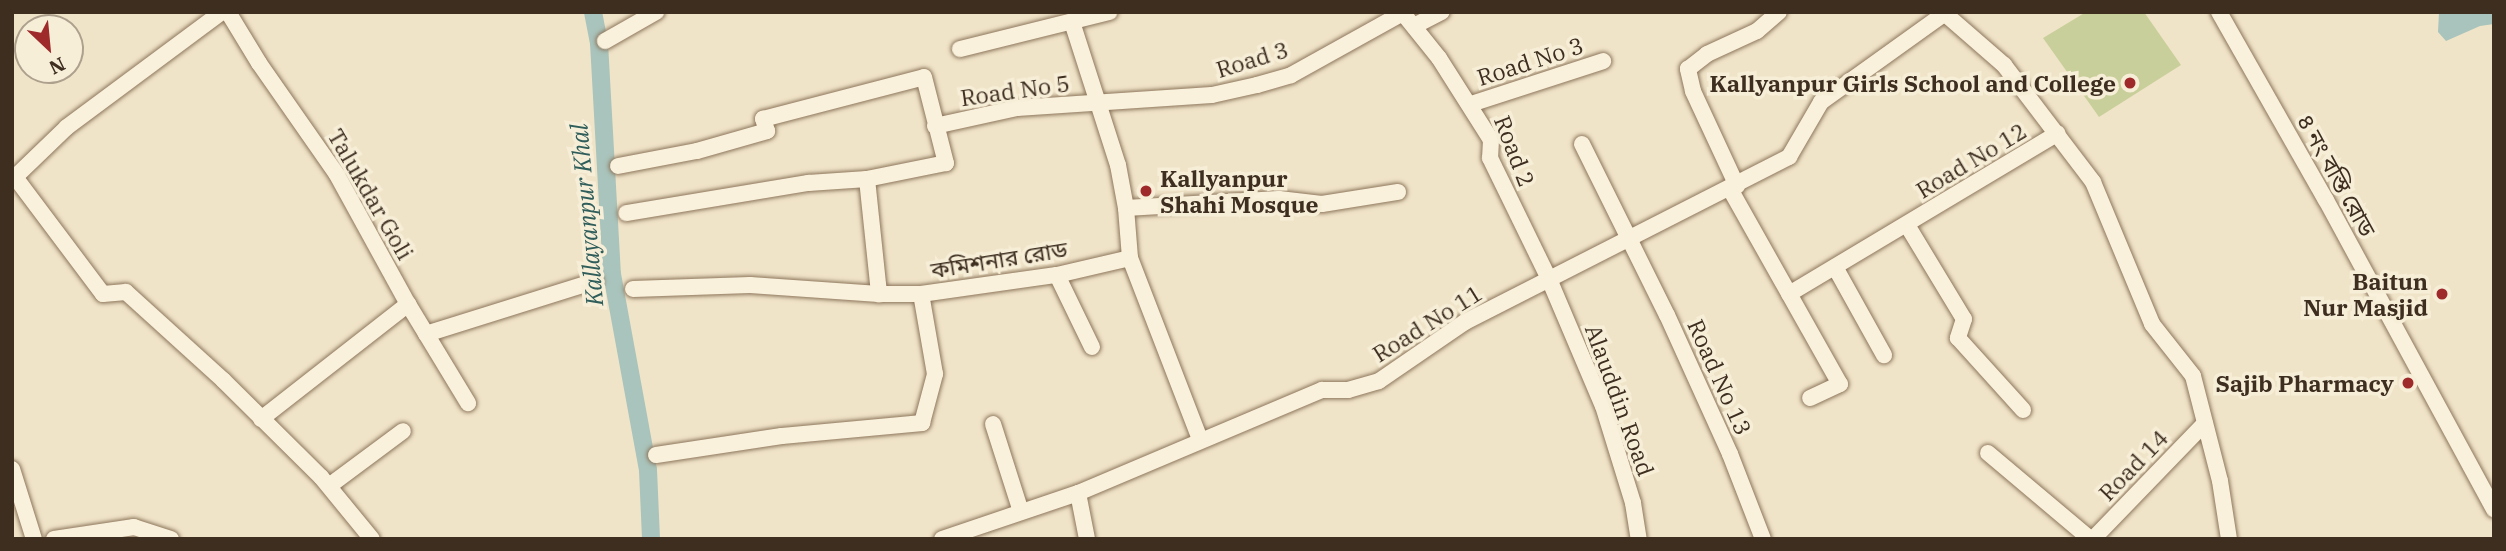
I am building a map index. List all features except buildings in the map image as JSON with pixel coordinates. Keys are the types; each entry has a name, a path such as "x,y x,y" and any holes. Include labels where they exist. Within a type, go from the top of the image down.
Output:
{"street":[{"path":"222,12 66,127 13,179 103,294 126,292 329,486 372,539"},
{"name":"Talukdar Goli","path":"228,12 259,63 337,174 408,304 468,403"},
{"path":"605,41 656,12"},
{"path":"960,49 1109,12"},
{"name":"Road 3","path":"1100,103 1212,95 1257,85 1291,75 1407,17 1441,12"},
{"path":"1779,12 1757,31 1707,54 1688,69 1693,91 1733,188 1840,383 1810,398"},
{"name":"৪ নং বস্তি রোড","path":"2219,12 2326,200 2494,509"},
{"path":"1943,13 2004,65 2093,182 2107,209 2152,324 2193,376 2220,481 2229,539"},
{"name":"Road No 11","path":"942,539 1078,493 1200,439 1322,390 1348,390 1379,381 1465,322 1630,237 1733,188 1788,157 1821,102 1943,13"},
{"name":"Road 2","path":"1407,17 1471,104 1491,140 1490,158 1549,279"},
{"name":"Road No 5","path":"935,126 1017,108 1100,103 1072,22"},
{"name":"Road No 3","path":"1471,104 1603,61"},
{"path":"618,166 697,151 767,131 763,119 924,77 946,163 867,179 808,183 626,214"},
{"path":"1100,103 1118,165 1126,208 1130,258 1200,439"},
{"name":"Road No 12","path":"1789,294 2058,133"},
{"path":"1582,144 1630,237"},
{"path":"867,179 878,294"},
{"path":"1126,208 1279,200 1322,204 1398,192"},
{"name":"Road No 12","path":"1907,225 1964,319 1958,338 2024,410"},
{"name":"Road No 13","path":"1630,237 1730,454 1763,539"},
{"name":"কমিশনার রোড","path":"656,454 782,436 922,423 935,374 921,294 1057,275 1130,258"},
{"path":"1835,267 1884,355"},
{"path":"1057,275 1093,347"},
{"name":"Alauddin Road","path":"1549,279 1603,406 1633,503 1639,539"},
{"path":"426,334 595,281"},
{"path":"633,289 709,285 794,286 878,294 921,294"},
{"path":"261,419 408,304"},
{"name":"Road 14","path":"2092,539 2205,423"},
{"path":"993,425 1021,512"},
{"path":"329,486 403,431"},
{"path":"1988,453 2092,539"},
{"path":"12,469 34,539"},
{"path":"1078,493 1087,539"},
{"path":"54,539 134,527 162,537"}],"green space":[{"path":"2086,12 2144,12 2181,65 2099,117 2043,38"}],"water":[{"path":"2439,12 2494,12 2494,24 2480,26 2446,41 2438,32"}],"waterway":[{"name":"Kallayanpur Khal","path":"593,12 599,43 612,274 648,470 651,539"}],"place":[{"name":"Kallyanpur Girls School and College","path":"2130,83"},
{"name":"Kallyanpur Shahi Mosque","path":"1146,191"},
{"name":"Baitun Nur Masjid","path":"2442,294"},
{"name":"Sajib Pharmacy","path":"2408,383"}]}
